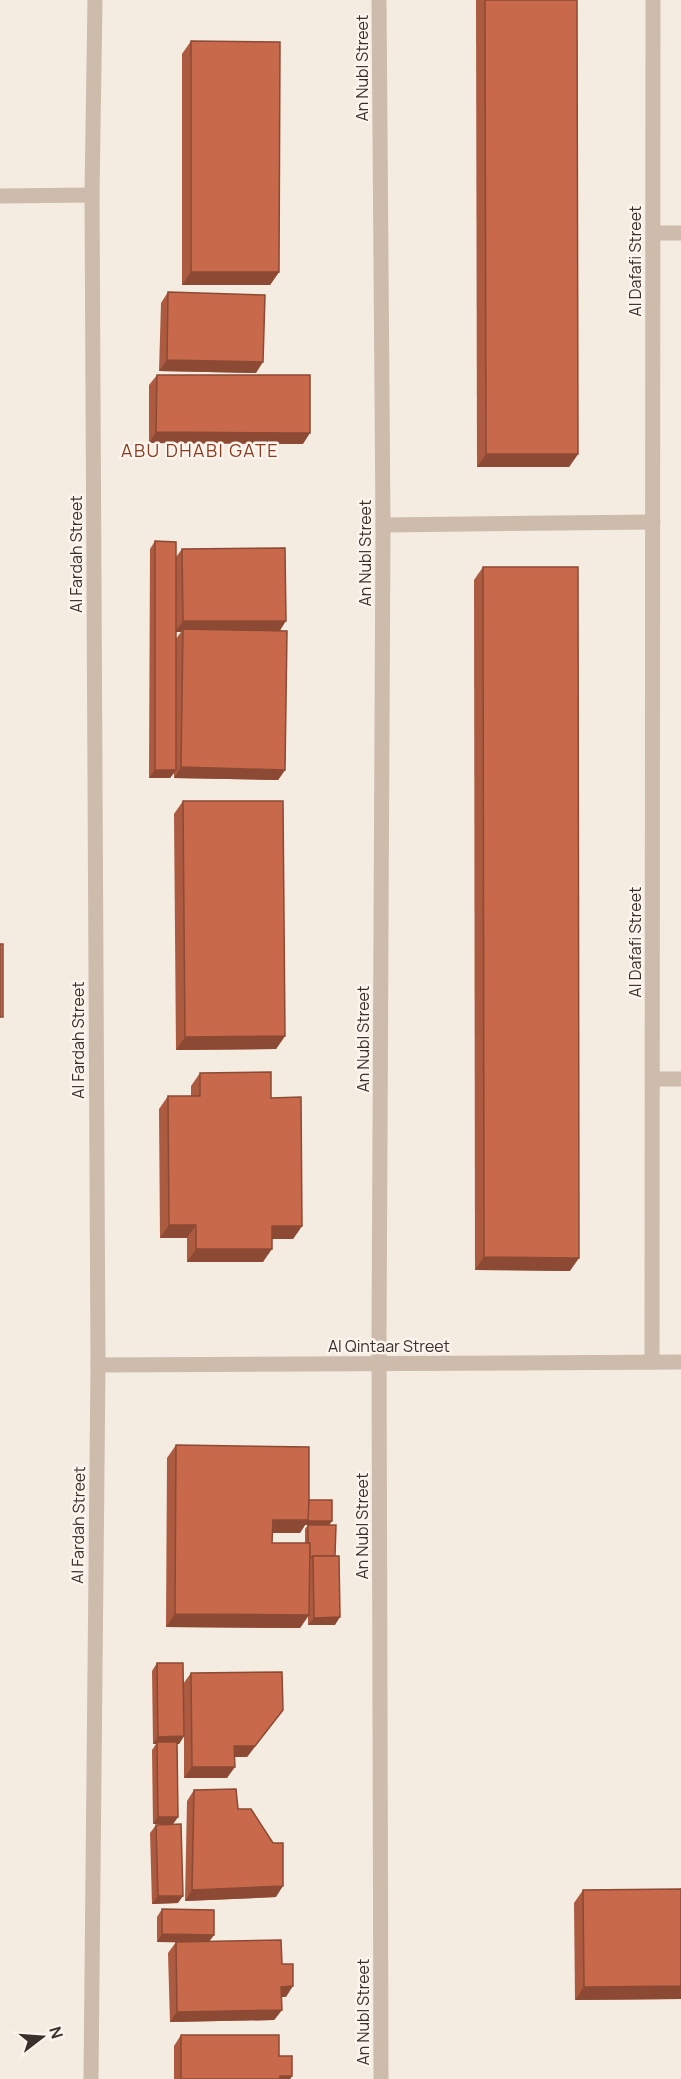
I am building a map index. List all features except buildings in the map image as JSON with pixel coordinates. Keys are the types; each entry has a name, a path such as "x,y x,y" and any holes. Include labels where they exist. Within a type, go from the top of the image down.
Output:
{"street":[{"name":"Al Fardah Street","path":"91,2079 98,1365 92,195 94,0"},
{"name":"An Nubl Street","path":"379,0 383,525 380,1364 381,2079"},
{"name":"Al Dafafi Street","path":"652,0 652,1362"},
{"path":"0,196 92,195"},
{"path":"653,233 681,233"},
{"path":"383,525 653,522"},
{"path":"653,1079 681,1079"},
{"name":"Al Qintaar Street","path":"98,1365 681,1362"}],"district":[{"name":"ABU DHABI GATE","path":"200,450"}]}
